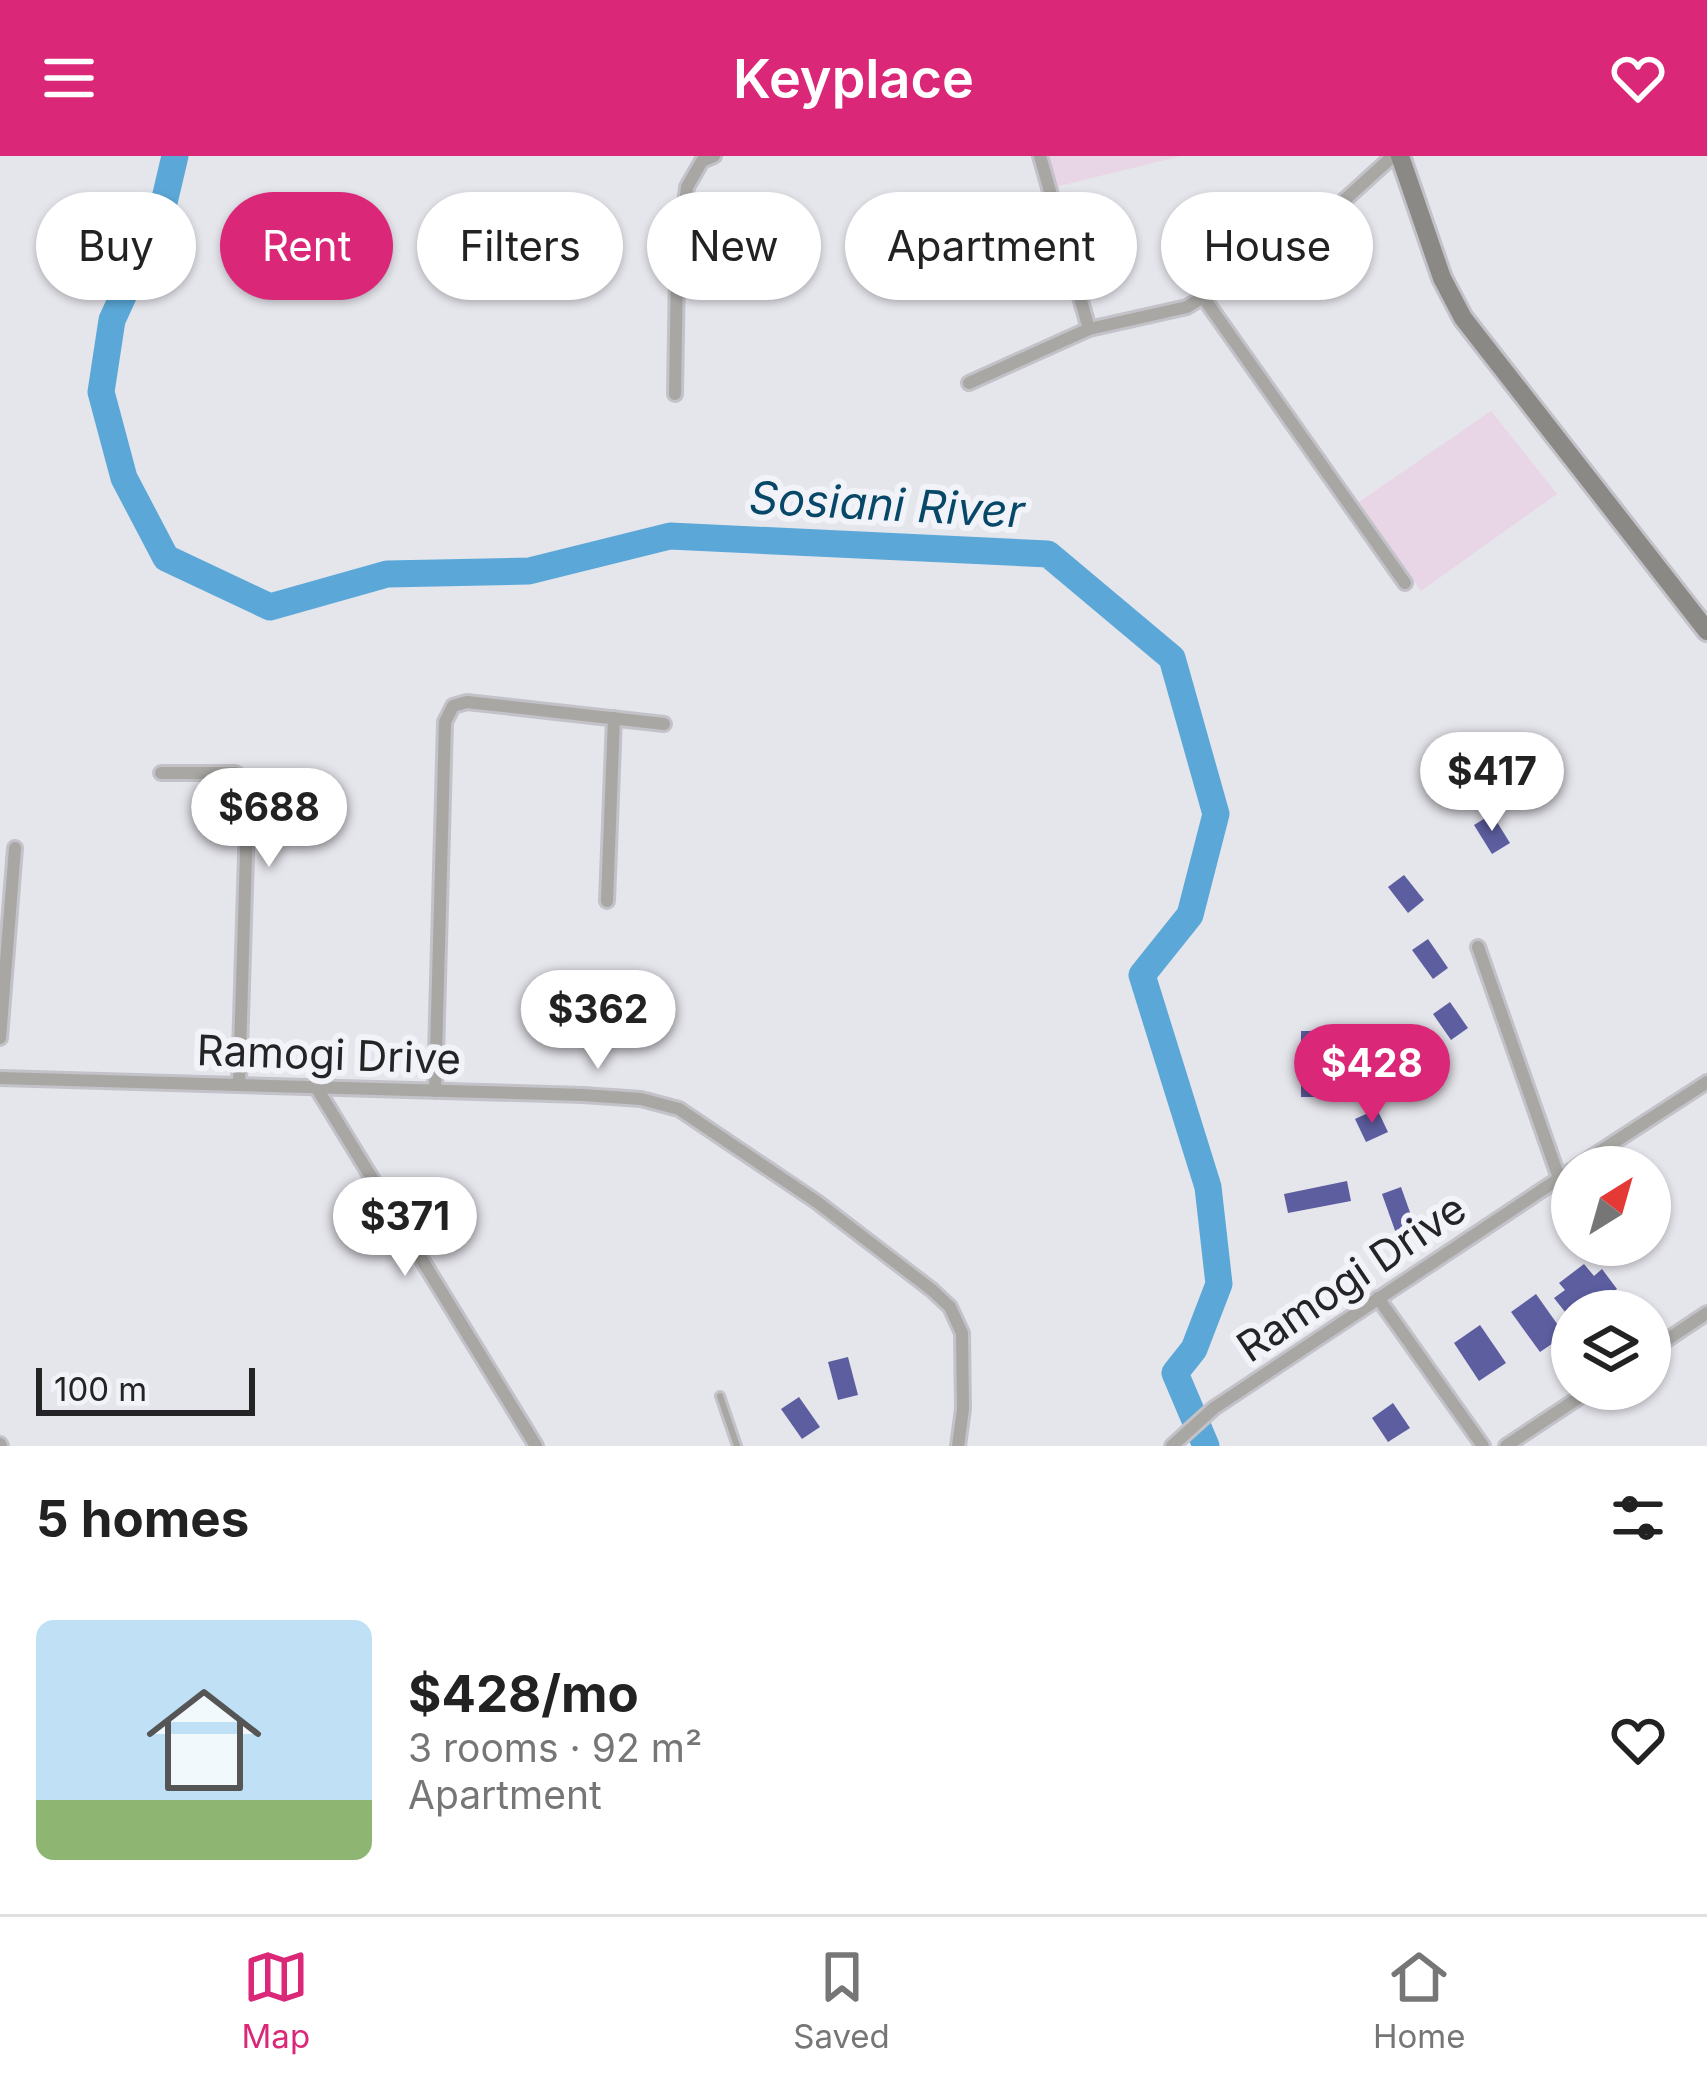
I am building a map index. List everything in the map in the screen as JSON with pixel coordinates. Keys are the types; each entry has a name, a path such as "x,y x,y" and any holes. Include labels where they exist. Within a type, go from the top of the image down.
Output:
{"street":[{"path":"675,394 677,271 686,187 695,169 714,156"},
{"path":"1040,156 1089,329"},
{"path":"1355,192 1396,156 1442,278 1463,318 1707,632"},
{"path":"969,383 1089,329 1174,311 1197,300"},
{"path":"1205,300 1405,583"},
{"path":"435,1091 445,722 453,706 467,702 664,724"},
{"path":"607,901 614,718"},
{"path":"161,773 235,773 242,776 248,790 239,1083"},
{"path":"0,1038 15,848"},
{"path":"1478,947 1551,1155"},
{"name":"Ramogi Drive","path":"0,1078 652,1100 679,1109 834,1214 950,1307 964,1350 958,1446"},
{"name":"Ramogi Drive","path":"1608,1146 1707,1082"},
{"path":"316,1087 536,1446"},
{"name":"Ramogi Drive","path":"1172,1446 1214,1408 1551,1183"},
{"path":"1378,1298 1483,1446"},
{"path":"1671,1337 1707,1313"},
{"path":"1506,1446 1560,1410"}],"lane":[{"path":"720,1396 736,1446"}],"shaded area":[{"path":"1036,156 1181,156 1043,190"},
{"path":"1491,411 1557,494 1421,591 1359,502"}],"building":[{"path":"1492,814 1510,843 1492,854 1474,825"},
{"path":"1404,875 1424,900 1408,913 1388,887"},
{"path":"1428,939 1448,968 1433,979 1412,950"},
{"path":"1450,1002 1468,1028 1451,1040 1433,1014"},
{"path":"1301,1031 1331,1031 1331,1097 1301,1097"},
{"path":"1377,1109 1388,1132 1366,1142 1355,1119"},
{"path":"1347,1181 1351,1201 1288,1213 1284,1194"},
{"path":"1401,1187 1417,1232 1398,1239 1382,1194"},
{"path":"1586,1266 1594,1276 1602,1269 1617,1289 1565,1290 1559,1283"},
{"path":"1536,1294 1551,1315 1551,1345 1540,1352 1511,1312"},
{"path":"1480,1325 1506,1363 1479,1381 1454,1343"},
{"path":"848,1357 858,1395 838,1400 828,1362"},
{"path":"799,1397 820,1427 802,1439 781,1409"},
{"path":"1393,1403 1410,1428 1388,1442 1372,1418"}],"waterway":[{"name":"Sosiani River","path":"175,156 162,211 112,320 101,392 124,478 166,558 270,607 387,574 529,571 670,536 1048,554 1172,658 1216,814 1190,915 1142,975 1208,1187 1219,1284 1194,1349 1175,1373 1206,1446"}]}
